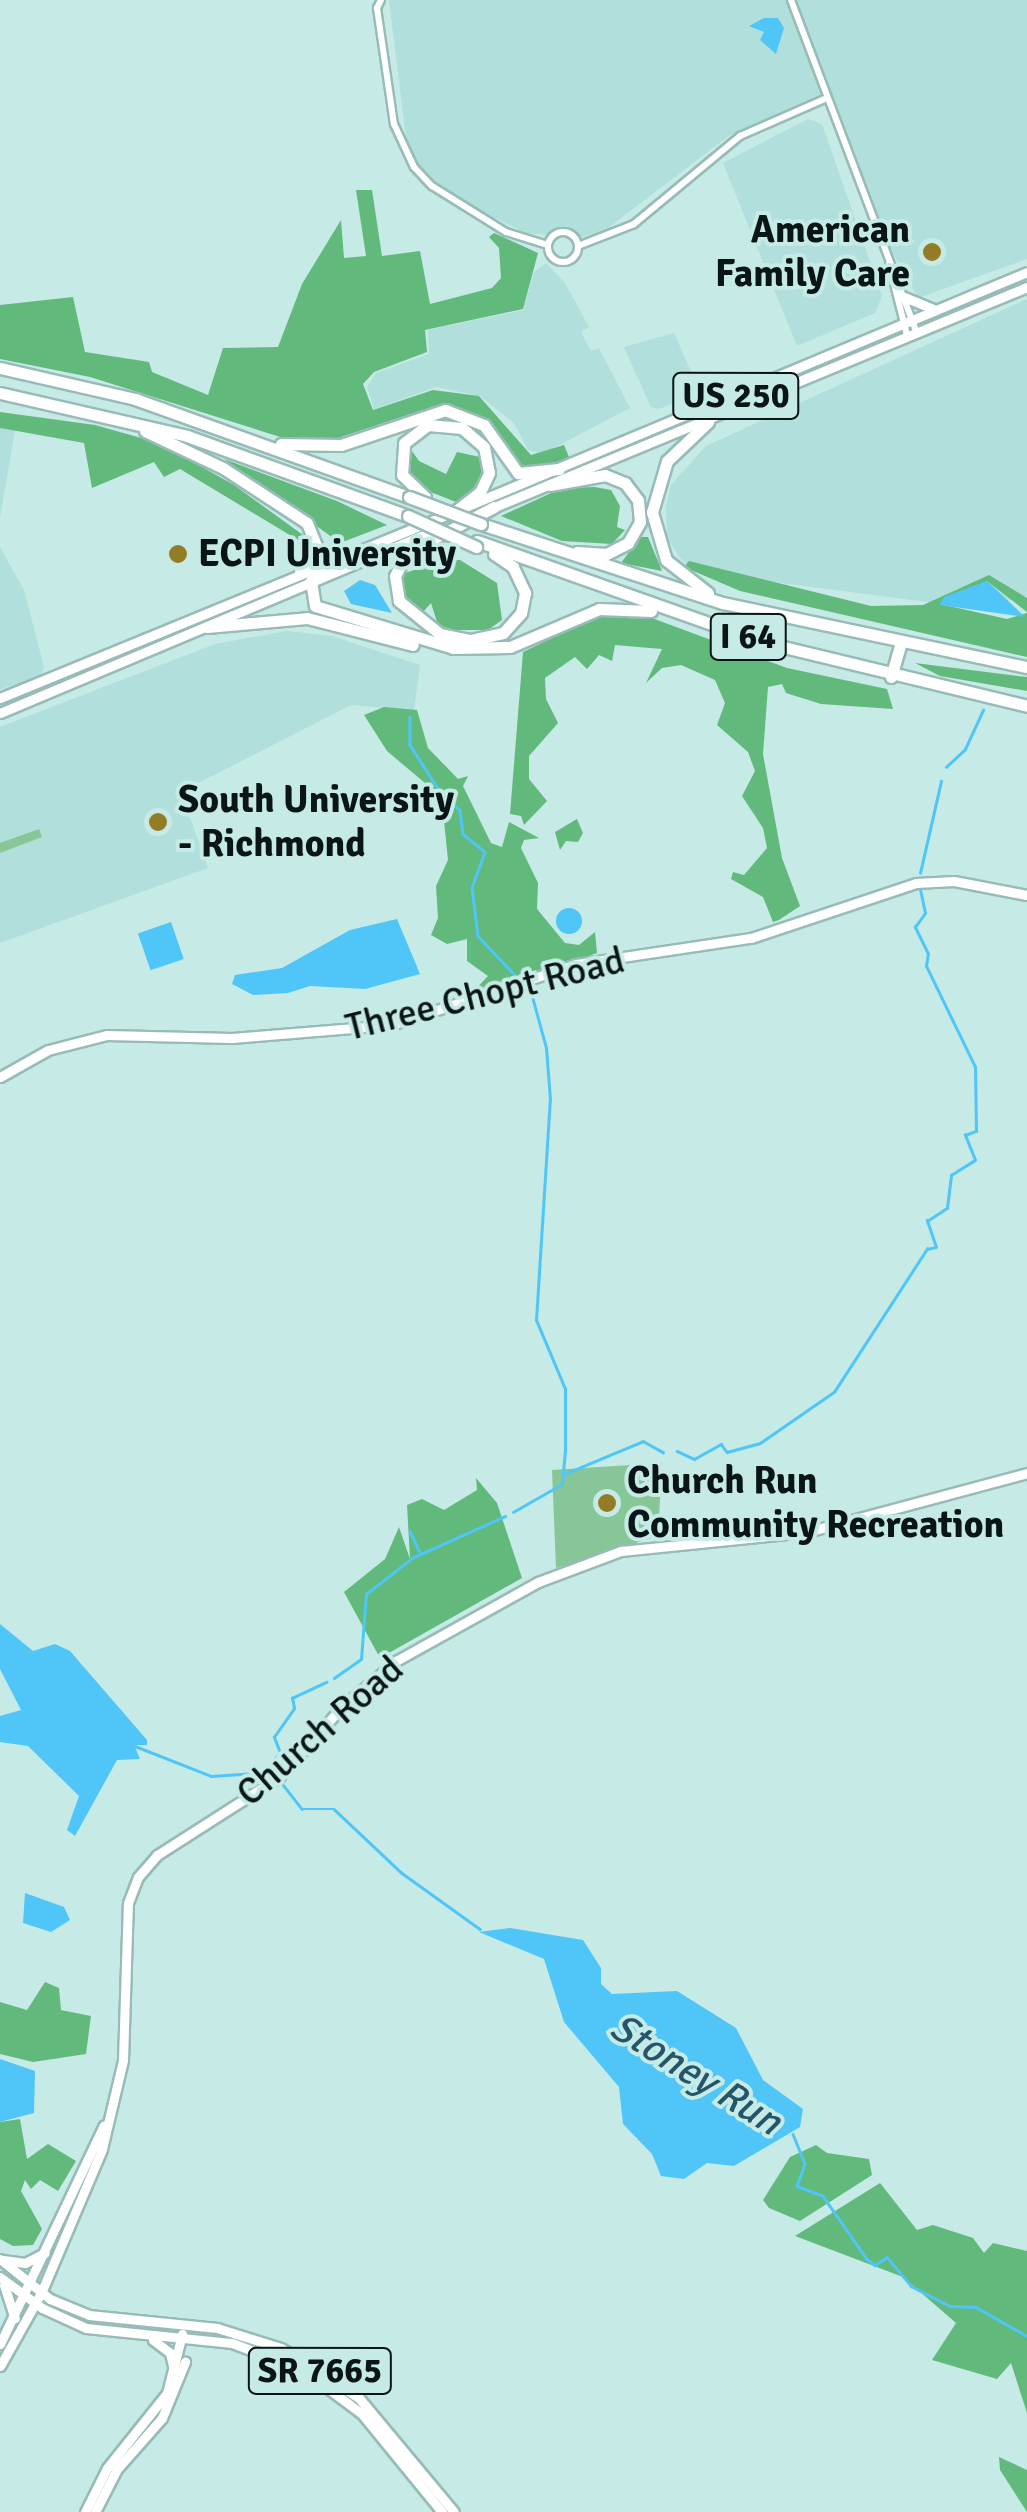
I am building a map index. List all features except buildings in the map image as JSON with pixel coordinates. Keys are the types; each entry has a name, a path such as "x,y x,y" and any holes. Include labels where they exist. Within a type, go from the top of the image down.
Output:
{"highway":[{"name":"I 64","path":"0,368 89,386 224,429 518,538 778,618 900,645 1027,666"},
{"name":"I 64","path":"0,393 74,406 186,436 718,628 891,677 1027,706"},
{"path":"74,406 204,458 304,521 316,545 300,572"},
{"path":"224,429 321,448 444,410 484,425 518,473 560,469"},
{"path":"708,422 662,470 653,499 655,536 666,560 692,585 778,618"},
{"path":"456,510 480,492 490,473 484,447 462,428 428,426 404,444 402,475 425,497 481,524"},
{"path":"518,538 596,554 622,548 636,534 638,500 620,480 587,475 550,484"},
{"path":"477,544 519,575 525,598 517,620 503,634 477,640 449,637 418,622 395,590 402,557 420,542 494,507"},
{"path":"338,557 310,584 310,599 321,610 442,646 494,650 540,637"},
{"path":"207,626 308,618 466,657 510,651 582,614 614,607 718,628"},
{"path":"891,677 900,645"}],"main road":[{"name":"US 250","path":"0,698 300,572 560,469 1027,272"},
{"name":"US 250","path":"0,713 1027,287"},
{"path":"904,297 935,310"},
{"name":"Three Chopt Road","path":"0,1077 48,1050 107,1035 232,1038 391,1025 583,962 770,933 906,885 954,881 1027,895"},
{"name":"Church Road","path":"0,2366 41,2293 112,2109 123,2060 128,1903 138,1877 164,1851 279,1777 354,1695 420,1645 493,1603 610,1555 807,1532 1027,1473"},
{"name":"Church Road","path":"0,2344 26,2297 112,2109"},
{"path":"0,2259 26,2263 47,2252"},
{"path":"0,2259 41,2293 103,2319 186,2326 167,2409 117,2469 95,2512"},
{"path":"0,2278 36,2304 86,2328 151,2339 185,2340"},
{"path":"0,2278 15,2318"},
{"name":"SR 7665","path":"186,2326 229,2330 281,2348 342,2386 377,2416 454,2512"},
{"path":"151,2339 170,2353 174,2375"},
{"path":"86,2512 107,2468 154,2414 174,2375 185,2340"},
{"name":"SR 7665","path":"185,2340 258,2349 338,2394 376,2428 442,2512"}],"street":[{"path":"381,0 377,8 394,124 414,167 432,186 506,232 548,245"},
{"path":"791,0 911,333"},
{"path":"548,245 552,258 563,262 578,246 634,224 740,136 827,98"},
{"path":"548,245 564,232 578,246"},
{"path":"889,264 904,297 908,321"}],"shaded area":[{"path":"389,0 1027,0 1027,259 918,298 884,237 829,91 730,135 604,231 577,238 526,233 419,181 410,170"},
{"path":"808,119 822,124 882,296 875,313 797,346 723,163"},
{"path":"546,263 565,283 589,327 581,332 591,351 599,348 630,408 542,454 528,450 514,423 480,396 436,387 374,409 367,387 376,373 429,354 428,330 523,310 534,272"},
{"path":"1027,299 1027,595 981,609 696,572 680,558 667,537 666,507 671,485 706,446"},
{"path":"674,333 700,392 659,409 651,407 624,347"},
{"path":"0,428 15,430 0,518"},
{"path":"0,547 24,590 44,667 40,678 0,689"},
{"path":"287,631 332,636 420,665 414,711 351,705 181,792 208,868 0,943 0,727 215,644"}],"green space":[{"path":"356,190 372,190 382,256 420,251 430,304 492,288 501,278 499,248 489,237 494,233 538,253 523,309 425,330 427,352 374,372 363,384 373,410 433,390 479,396 531,455 564,445 569,457 541,469 517,468 483,419 444,403 332,440 293,441 90,377 0,359 0,305 73,297 85,352 149,362 152,372 208,395 223,348 278,347 302,284 341,220 344,258 366,256"},
{"path":"0,412 95,425 159,443 234,485 303,535 298,540 180,469 164,477 154,462 92,488 84,443 0,428"},
{"path":"409,447 419,461 446,474 457,452 480,457 483,470 472,492 456,502 418,487 404,462"},
{"path":"224,459 337,501 387,525 340,543"},
{"path":"562,488 611,490 620,506 617,527 625,530 612,544 562,541 501,516"},
{"path":"640,537 648,537 662,571 621,563"},
{"path":"444,559 460,560 497,583 502,620 488,630 454,630 438,625 431,603 423,612 408,602 400,575"},
{"path":"689,561 871,606 923,605 989,575 1027,598 1027,612 987,581 940,604 1007,619 1027,613 1027,657 740,591 684,567"},
{"path":"606,612 641,614 787,668 887,689 893,709 821,704 786,693 782,684 768,687 763,754 782,858 800,906 779,920 773,922 763,897 731,879 733,872 744,875 767,848 763,828 742,796 755,771 748,752 717,725 725,703 715,680 681,665 662,668 646,683 662,649 615,645 612,661 599,655 587,669 575,657 545,678 546,699 558,723 529,756 529,779 547,801 524,825 521,816 510,814 523,652"},
{"path":"915,663 1027,677 1027,691 940,676"},
{"path":"384,707 417,710 428,748 458,779 468,776 463,786 491,843 502,847 509,822 539,838 524,840 521,848 538,883 537,909 565,943 579,945 595,932 597,953 479,996 472,993 488,976 467,961 467,939 447,944 431,935 438,918 436,886 448,860 443,811 432,789 387,751 364,715"},
{"path":"577,819 583,833 578,842 566,841 560,850 555,832"},
{"path":"39,829 42,837 0,853 0,843"},
{"name":"Church Run Community Recreation","path":"662,1463 658,1536 556,1568 552,1470"},
{"path":"476,1478 497,1503 522,1578 380,1658 344,1592 385,1559 399,1527 410,1559 407,1505 422,1499 444,1510 477,1490"},
{"path":"45,1982 59,1988 61,2010 91,2016 86,2054 33,2062 0,2054 0,2002 27,2010"},
{"path":"20,2119 27,2159 48,2144 76,2161 58,2191 40,2180 31,2189 25,2180 21,2191 42,2229 33,2245 13,2246 0,2239 0,2122"},
{"path":"816,2145 827,2153 869,2159 872,2175 800,2221 769,2208 763,2200 790,2157"},
{"path":"880,2183 917,2230 933,2225 973,2238 984,2253 993,2243 1027,2251 1027,2413 1011,2363 997,2379 932,2360 956,2323 903,2277 795,2236"},
{"path":"999,2457 1027,2470 1027,2512 1000,2470"}],"water":[{"path":"764,18 778,18 784,28 776,54 760,40 764,32 749,26"},
{"path":"360,580 375,585 392,613 351,604 344,591"},
{"path":"987,581 1025,617 940,605 944,597"},
{"path":"569,908 578,912 582,921 578,930 569,934 560,930 556,921 560,912"},
{"path":"397,919 420,974 365,989 310,986 288,993 253,995 232,984 235,975 282,968 350,930"},
{"path":"171,922 184,959 151,970 138,933"},
{"path":"0,1624 33,1651 55,1644 70,1651 147,1740 147,1745 134,1745 140,1759 117,1760 75,1836 67,1830 79,1796 28,1746 0,1742 0,1716 21,1710 0,1669"},
{"path":"25,1893 64,1907 70,1920 51,1932 23,1923"},
{"path":"510,1928 583,1940 601,1968 601,1984 612,1994 677,1991 736,2028 763,2080 803,2109 800,2127 734,2166 707,2163 684,2179 661,2176 652,2154 623,2124 619,2087 564,2022 544,1959 479,1932"},
{"path":"0,2059 35,2071 34,2113 0,2122"}],"waterway":[{"path":"946,767 965,749 983,710"},
{"path":"410,717 410,745 443,796 460,810 463,834 485,852 472,887 478,936 518,978"},
{"path":"920,873 941,781"},
{"path":"677,1451 694,1459 721,1444 727,1452 760,1443 834,1392 927,1249 936,1247 927,1221 947,1208 951,1175 975,1160 965,1135 976,1131 975,1067 926,966 928,954 915,927 925,913 920,890"},
{"path":"513,1512 562,1484 565,1452 565,1389 536,1320 550,1100 546,1048 529,986"},
{"path":"567,1473 643,1441 663,1452"},
{"path":"334,1678 361,1659 366,1594 412,1558 505,1516"},
{"path":"410,1531 420,1552"},
{"name":"Stoney Run","path":"135,1746 211,1776 273,1772 272,1761 280,1753 274,1737 294,1708 292,1698 327,1682"},
{"name":"Stoney Run","path":"281,1782 302,1809 334,1809 402,1873 480,1929"},
{"name":"Stoney Run","path":"793,2134 805,2164 797,2186 823,2196 867,2259 875,2265 887,2257 911,2286 950,2306 976,2307 1027,2336"}],"place":[{"name":"American Family Care","path":"932,252"},
{"name":"ECPI University","path":"178,554"},
{"name":"South University - Richmond","path":"158,822"},
{"name":"Church Run Community Recreation","path":"607,1503"}]}
